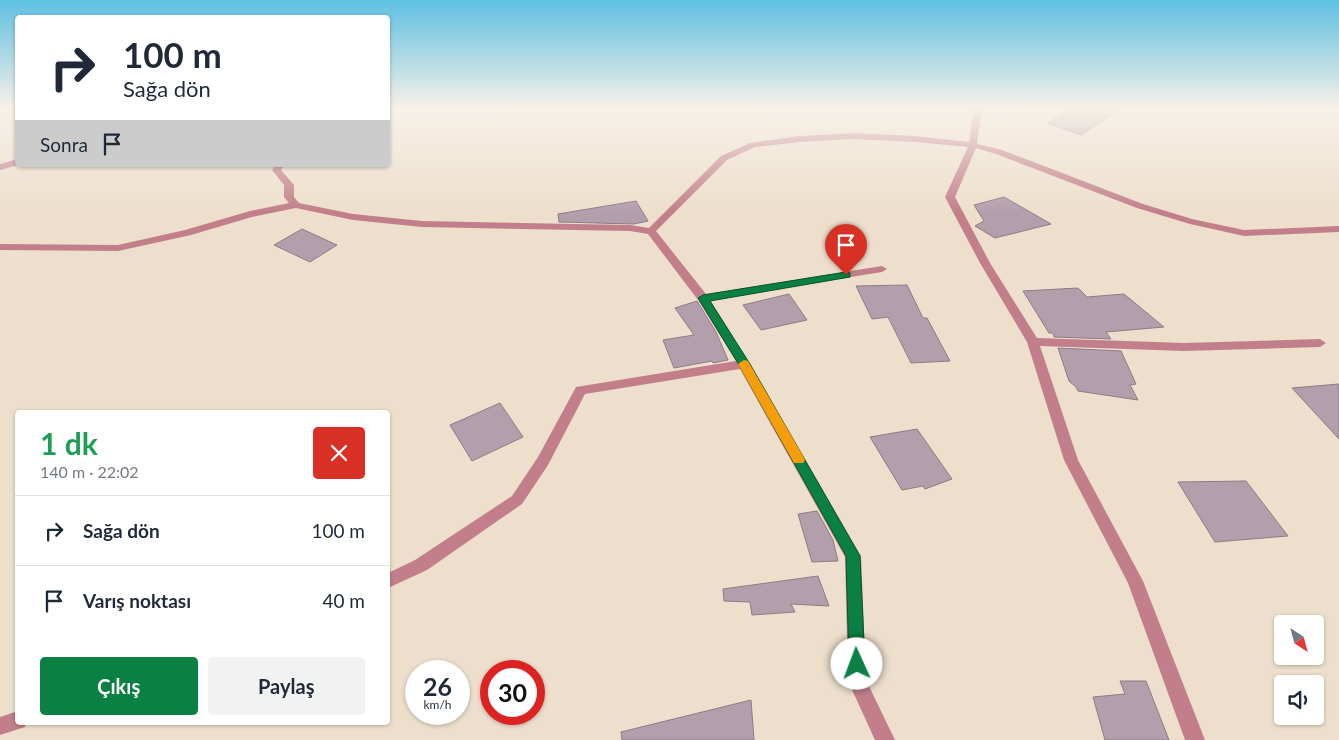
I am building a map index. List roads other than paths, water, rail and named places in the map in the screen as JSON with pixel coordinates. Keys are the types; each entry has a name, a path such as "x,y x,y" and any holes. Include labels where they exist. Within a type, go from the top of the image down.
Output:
{"street":[{"path":"651,231 724,158 753,145 770,143"},
{"path":"949,143 973,145 999,152 1140,206 1244,233 1339,229"},
{"path":"973,145 950,197 985,263 1032,342 1071,460 1135,581 1195,740"},
{"path":"0,166 15,163"},
{"path":"279,167 276,170 288,185 289,197 296,205"},
{"path":"0,247 118,248 187,233 250,214 296,205 353,217 422,224 621,228 651,231 703,298 744,364 853,556 857,681 885,740"},
{"path":"703,298 882,269"},
{"path":"1032,342 1184,347 1320,343"},
{"path":"390,580 421,565 517,500 543,461 581,390 744,364"},
{"path":"0,726 15,721"}]}
